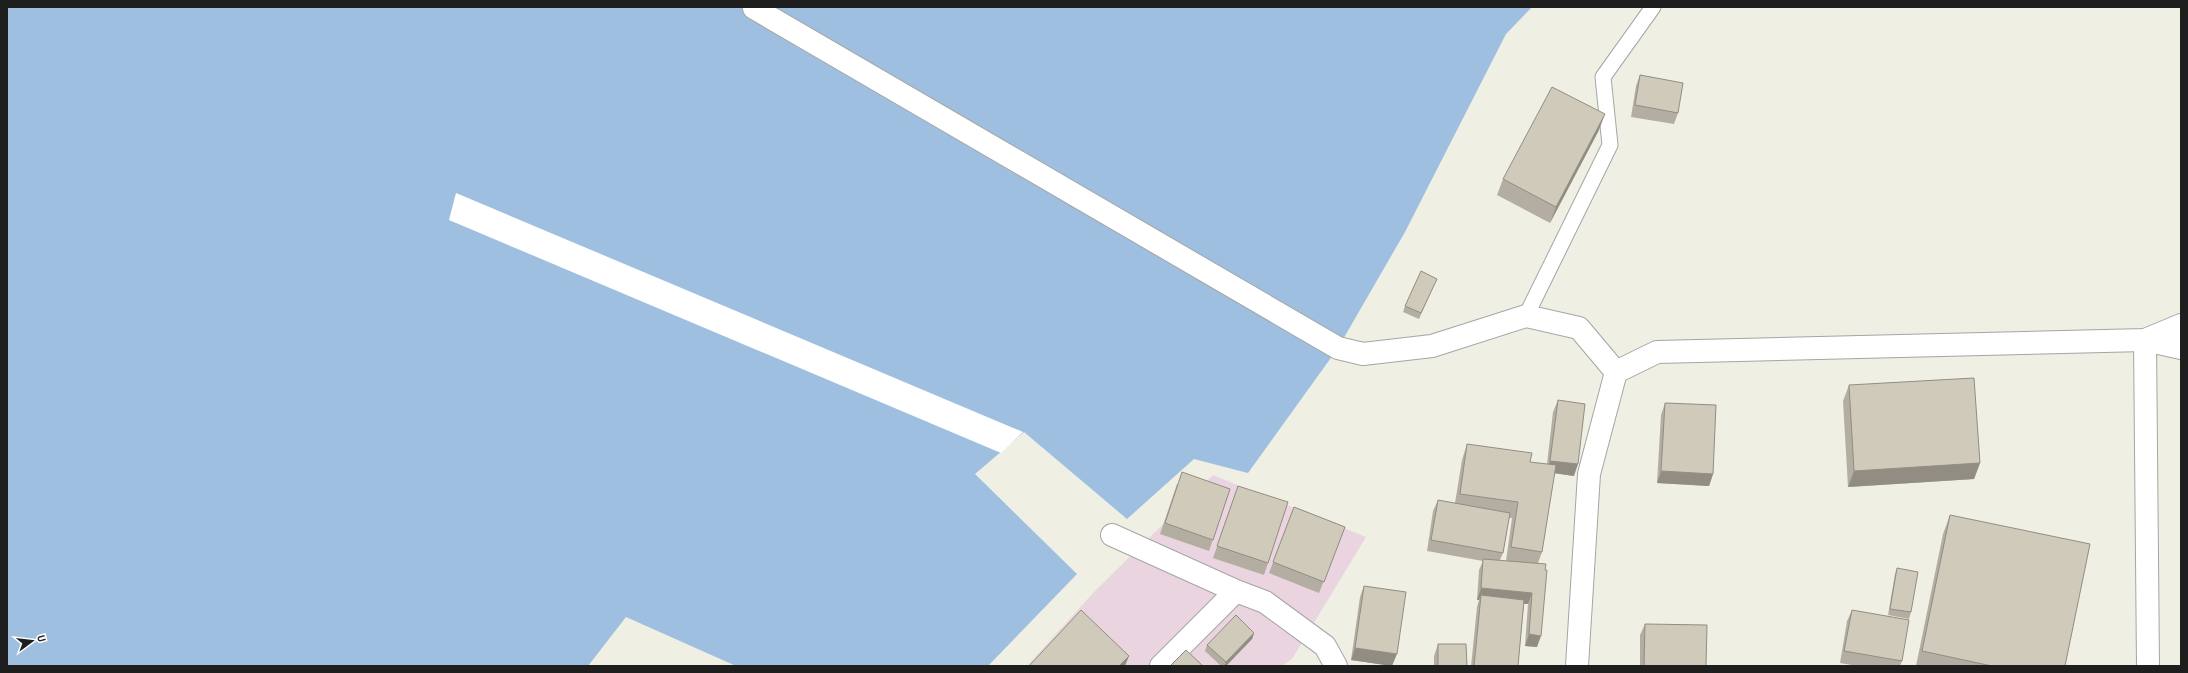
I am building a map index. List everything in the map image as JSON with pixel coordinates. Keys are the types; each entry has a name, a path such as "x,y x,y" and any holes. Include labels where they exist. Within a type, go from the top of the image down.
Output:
{"street":[{"path":"754,8 1338,348 1363,354 1432,346 1526,316 1579,328 1616,372"},
{"path":"2145,340 2181,325"},
{"path":"2145,340 2148,666"},
{"path":"1577,666 1589,474 1616,372 1657,352 2145,340 2181,348"},
{"path":"1112,535 1236,591 1265,602 1325,646 1336,666"},
{"path":"1161,666 1236,591"}],"lane":[{"path":"1526,316 1610,145 1603,77 1653,7"}],"shaded area":[{"path":"1213,475 1366,537 1292,659 1282,666 1027,666 1094,592"}],"water":[{"path":"7,7 1532,7 1506,34 1405,232 1338,348 1248,473 1194,459 1127,519 1024,432 975,474 1077,574 988,666 736,666 626,617 588,666 7,666"}],"pier":[{"path":"456,193 1023,432 1001,453 449,220"}],"building":[{"path":"1640,75 1683,83 1678,113 1635,105"},
{"path":"1552,87 1605,114 1556,207 1503,179"},
{"path":"1421,271 1437,279 1421,313 1405,306"},
{"path":"1974,378 1980,463 1854,471 1849,385"},
{"path":"1558,400 1585,404 1578,464 1550,461"},
{"path":"1665,403 1716,405 1713,474 1661,471"},
{"path":"1467,444 1532,453 1530,462 1556,465 1542,552 1511,547 1518,502 1460,494"},
{"path":"1182,472 1230,489 1213,540 1165,523"},
{"path":"1238,486 1288,502 1268,563 1217,546"},
{"path":"1438,500 1510,513 1503,553 1431,540"},
{"path":"1294,507 1345,527 1324,582 1273,562"},
{"path":"1950,515 2090,544 2065,666 1992,666 1922,651"},
{"path":"1483,559 1546,564 1545,570 1547,570 1541,636 1529,634 1532,593 1481,588"},
{"path":"1897,568 1918,572 1911,612 1890,609"},
{"path":"1364,586 1406,592 1397,654 1355,648"},
{"path":"1481,595 1524,600 1518,666 1474,666"},
{"path":"1081,610 1129,656 1119,666 1029,666"},
{"path":"1852,610 1909,620 1902,661 1844,651"},
{"path":"1236,615 1254,633 1226,662 1207,645"},
{"path":"1645,624 1707,625 1706,666 1644,666"},
{"path":"1438,644 1466,644 1467,666 1438,666"},
{"path":"1186,650 1203,666 1170,666"}]}
